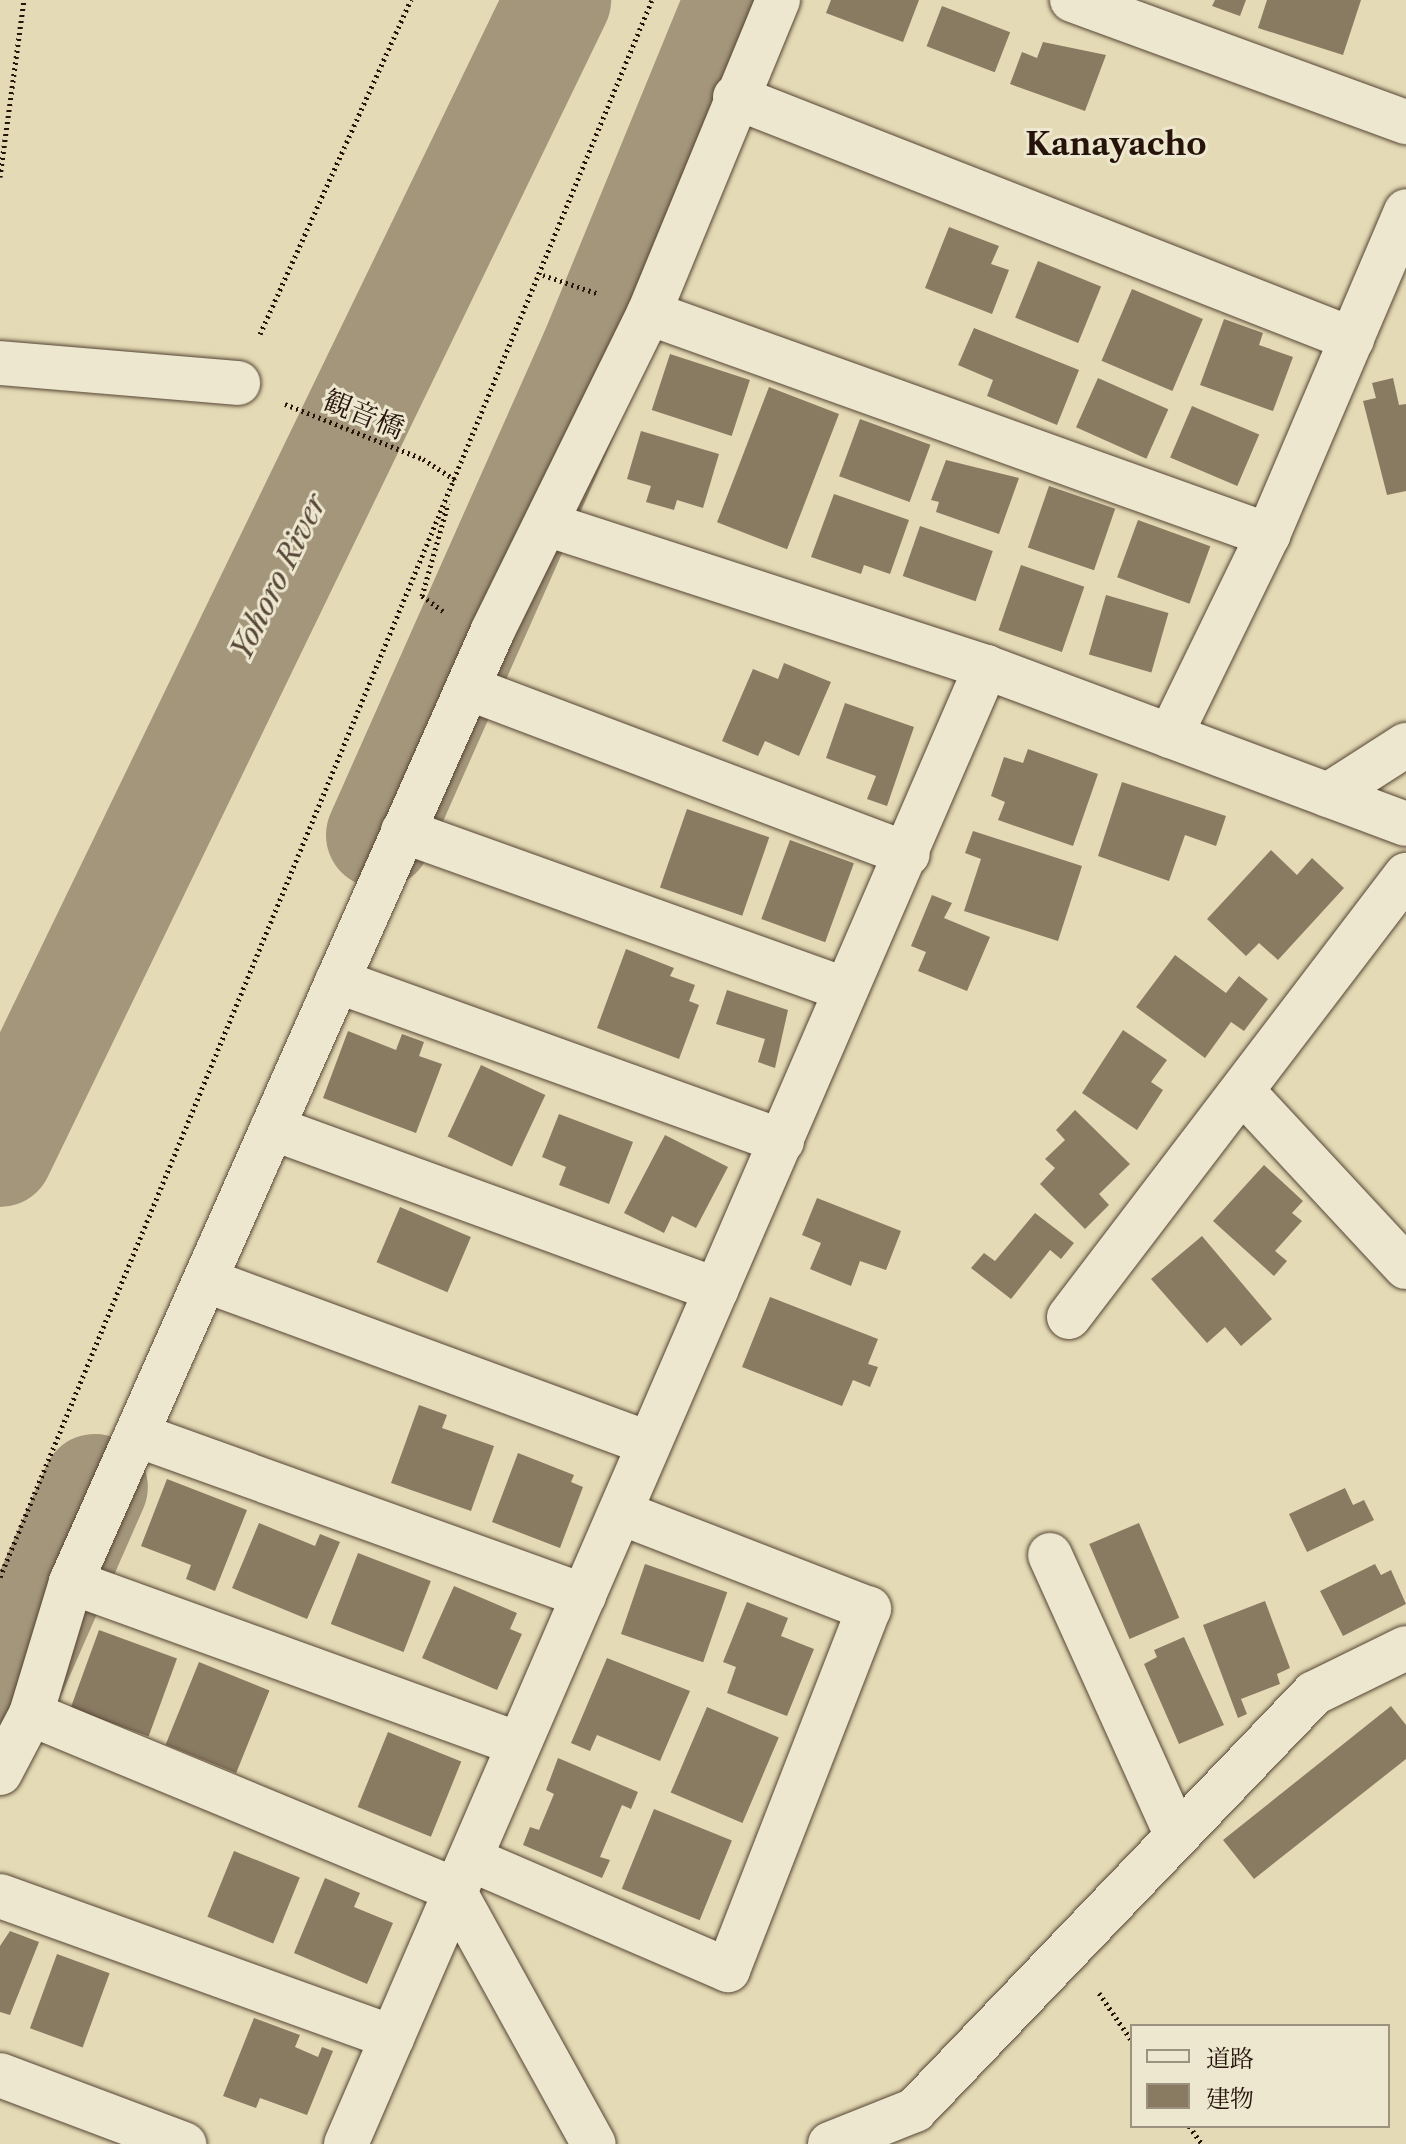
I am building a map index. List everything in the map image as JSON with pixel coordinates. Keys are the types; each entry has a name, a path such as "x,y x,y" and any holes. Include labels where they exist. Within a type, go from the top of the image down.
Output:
{"street":[{"path":"0,1773 31,1714 71,1582 210,1282 272,1128 403,831 546,524 632,306 735,97 778,0"},
{"path":"1072,0 1406,122"},
{"path":"735,97 1352,339"},
{"path":"1170,736 1268,535 1406,211"},
{"path":"632,306 1268,535"},
{"path":"0,363 238,383"},
{"path":"546,524 986,667 1406,824"},
{"path":"346,2144 584,1596 624,1514 645,1442 782,1141 986,667"},
{"path":"468,688 908,854"},
{"path":"1328,795 1406,745"},
{"path":"403,831 845,989"},
{"path":"1069,1317 1245,1094 1406,875"},
{"path":"337,981 782,1141"},
{"path":"1245,1094 1406,1267"},
{"path":"272,1128 716,1290"},
{"path":"210,1282 645,1442"},
{"path":"140,1436 584,1596"},
{"path":"31,1714 728,1970 869,1609 624,1514"},
{"path":"1050,1555 1177,1836"},
{"path":"71,1582 519,1744"},
{"path":"830,2144 915,2110 1314,1693 1406,1648"},
{"path":"462,1874 594,2144"},
{"path":"0,1896 392,2037"},
{"path":"0,2075 184,2144"}],"path":[{"path":"0,177 24,0"},
{"path":"238,383 411,0"},
{"path":"0,1577 543,275 652,0"},
{"path":"543,275 632,306"},
{"name":"観音橋","path":"290,406 423,459 455,480"},
{"path":"445,613 422,596 455,480"}],"building":[{"path":"831,0 919,0 903,42 826,13"},
{"path":"1215,0 1246,0 1240,16 1212,6"},
{"path":"1267,0 1361,0 1343,55 1258,28"},
{"path":"942,6 1010,32 995,72 927,46"},
{"path":"1043,42 1106,55 1085,111 1010,84 1022,52 1037,58"},
{"path":"949,227 999,246 991,264 1009,270 992,314 925,288"},
{"path":"1038,261 1101,286 1078,343 1015,318"},
{"path":"1132,289 1203,319 1172,391 1102,361"},
{"path":"1224,319 1263,333 1259,345 1293,357 1273,411 1200,385"},
{"path":"974,328 1079,370 1057,425 987,396 993,380 958,365"},
{"path":"670,354 750,380 732,436 652,410"},
{"path":"1098,378 1168,409 1146,459 1076,427"},
{"path":"1393,378 1399,405 1406,404 1406,491 1387,495 1363,401 1376,398 1372,383"},
{"path":"769,387 839,414 787,549 717,522"},
{"path":"1192,406 1259,435 1237,486 1170,458"},
{"path":"860,419 930,445 910,502 839,476"},
{"path":"641,431 719,454 703,508 677,500 674,510 646,502 651,486 627,479"},
{"path":"946,460 1019,478 999,534 936,512 939,502 931,500"},
{"path":"1049,486 1115,509 1094,570 1028,547"},
{"path":"834,494 909,520 890,574 864,565 861,574 811,557"},
{"path":"1138,520 1210,546 1189,604 1117,577"},
{"path":"920,526 993,551 976,601 903,576"},
{"path":"1021,565 1084,587 1062,652 999,630"},
{"path":"1106,595 1168,613 1151,673 1089,655"},
{"path":"784,663 831,682 799,756 765,741 758,756 722,741 753,669 778,679"},
{"path":"845,703 914,727 887,806 867,799 876,776 826,758"},
{"path":"1028,749 1098,774 1073,846 998,820 1005,802 991,796 1004,757 1023,763"},
{"path":"1122,782 1226,816 1216,846 1185,835 1169,881 1098,856"},
{"path":"687,809 769,837 742,916 660,887"},
{"path":"973,831 1082,866 1058,941 964,911 981,859 965,853"},
{"path":"790,840 854,863 825,942 761,919"},
{"path":"1271,850 1297,875 1312,858 1344,888 1278,960 1259,943 1246,956 1207,919"},
{"path":"932,895 952,903 944,918 990,937 967,991 918,971 926,952 911,946"},
{"path":"626,949 674,968 670,976 695,985 689,1001 699,1005 679,1059 597,1028"},
{"path":"1175,955 1226,993 1239,976 1268,999 1244,1031 1231,1022 1205,1058 1136,1007"},
{"path":"727,990 788,1010 775,1068 758,1062 765,1039 716,1024"},
{"path":"1123,1030 1167,1060 1151,1082 1163,1090 1137,1130 1082,1093"},
{"path":"348,1031 396,1050 402,1034 424,1042 419,1056 442,1064 416,1133 323,1098"},
{"path":"481,1065 545,1095 512,1167 448,1137"},
{"path":"1075,1110 1130,1164 1099,1194 1109,1205 1085,1229 1040,1184 1055,1168 1045,1159 1065,1140 1056,1130"},
{"path":"559,1114 633,1142 609,1204 559,1185 566,1167 542,1157"},
{"path":"665,1135 728,1167 696,1228 672,1216 664,1233 624,1213"},
{"path":"1264,1165 1303,1201 1292,1213 1302,1221 1275,1251 1287,1261 1274,1276 1213,1221"},
{"path":"817,1198 901,1231 886,1270 860,1261 851,1286 810,1269 821,1243 802,1235"},
{"path":"400,1207 471,1237 447,1292 377,1262"},
{"path":"1035,1213 1074,1243 1061,1259 1050,1250 1011,1299 971,1268 984,1253 995,1261"},
{"path":"1202,1236 1272,1319 1241,1346 1225,1327 1207,1343 1151,1279"},
{"path":"770,1297 878,1339 868,1364 878,1367 870,1387 853,1380 842,1406 742,1367"},
{"path":"419,1405 447,1415 442,1428 494,1446 471,1511 391,1483"},
{"path":"518,1453 574,1475 571,1482 583,1487 560,1548 492,1522"},
{"path":"167,1479 247,1510 215,1591 186,1579 191,1565 141,1546"},
{"path":"1345,1488 1353,1505 1364,1500 1374,1520 1307,1552 1289,1514"},
{"path":"259,1523 315,1546 320,1534 340,1542 307,1619 232,1588"},
{"path":"1139,1523 1179,1618 1130,1639 1089,1544"},
{"path":"358,1553 431,1581 404,1652 331,1624"},
{"path":"645,1564 727,1592 703,1662 621,1634"},
{"path":"1375,1564 1381,1575 1391,1570 1406,1604 1343,1636 1320,1591"},
{"path":"454,1586 517,1613 510,1629 522,1634 497,1690 422,1658"},
{"path":"1265,1601 1290,1668 1277,1674 1280,1684 1241,1699 1247,1714 1238,1718 1203,1625"},
{"path":"747,1602 788,1618 781,1636 814,1649 787,1716 727,1693 736,1667 723,1662"},
{"path":"99,1630 177,1658 149,1736 71,1708"},
{"path":"1184,1637 1224,1725 1179,1744 1144,1664 1157,1657 1154,1650"},
{"path":"607,1658 690,1691 660,1761 597,1735 590,1751 571,1743"},
{"path":"199,1662 269,1690 236,1773 166,1745"},
{"path":"1391,1706 1406,1725 1406,1759 1254,1879 1223,1840"},
{"path":"707,1707 779,1737 742,1823 671,1793"},
{"path":"388,1732 461,1762 431,1837 358,1807"},
{"path":"558,1758 638,1792 631,1809 622,1805 600,1857 610,1860 602,1878 523,1845 530,1827 539,1830 554,1794 546,1790"},
{"path":"654,1809 732,1840 700,1920 622,1889"},
{"path":"234,1851 300,1878 273,1943 207,1917"},
{"path":"325,1878 360,1893 354,1907 393,1923 367,1984 294,1953"},
{"path":"10,1931 39,1942 10,2015 0,2012 0,1946"},
{"path":"57,1954 110,1973 83,2047 30,2028"},
{"path":"254,2018 300,2035 295,2047 318,2057 322,2047 333,2051 307,2115 260,2098 256,2108 223,2096"}],"waterway":[{"name":"Yohoro River","path":"0,1154 558,0"},
{"path":"379,835 593,353 738,0"},
{"path":"0,1703 95,1487"}],"district":[{"name":"Kanayacho","path":"1116,144"}]}
